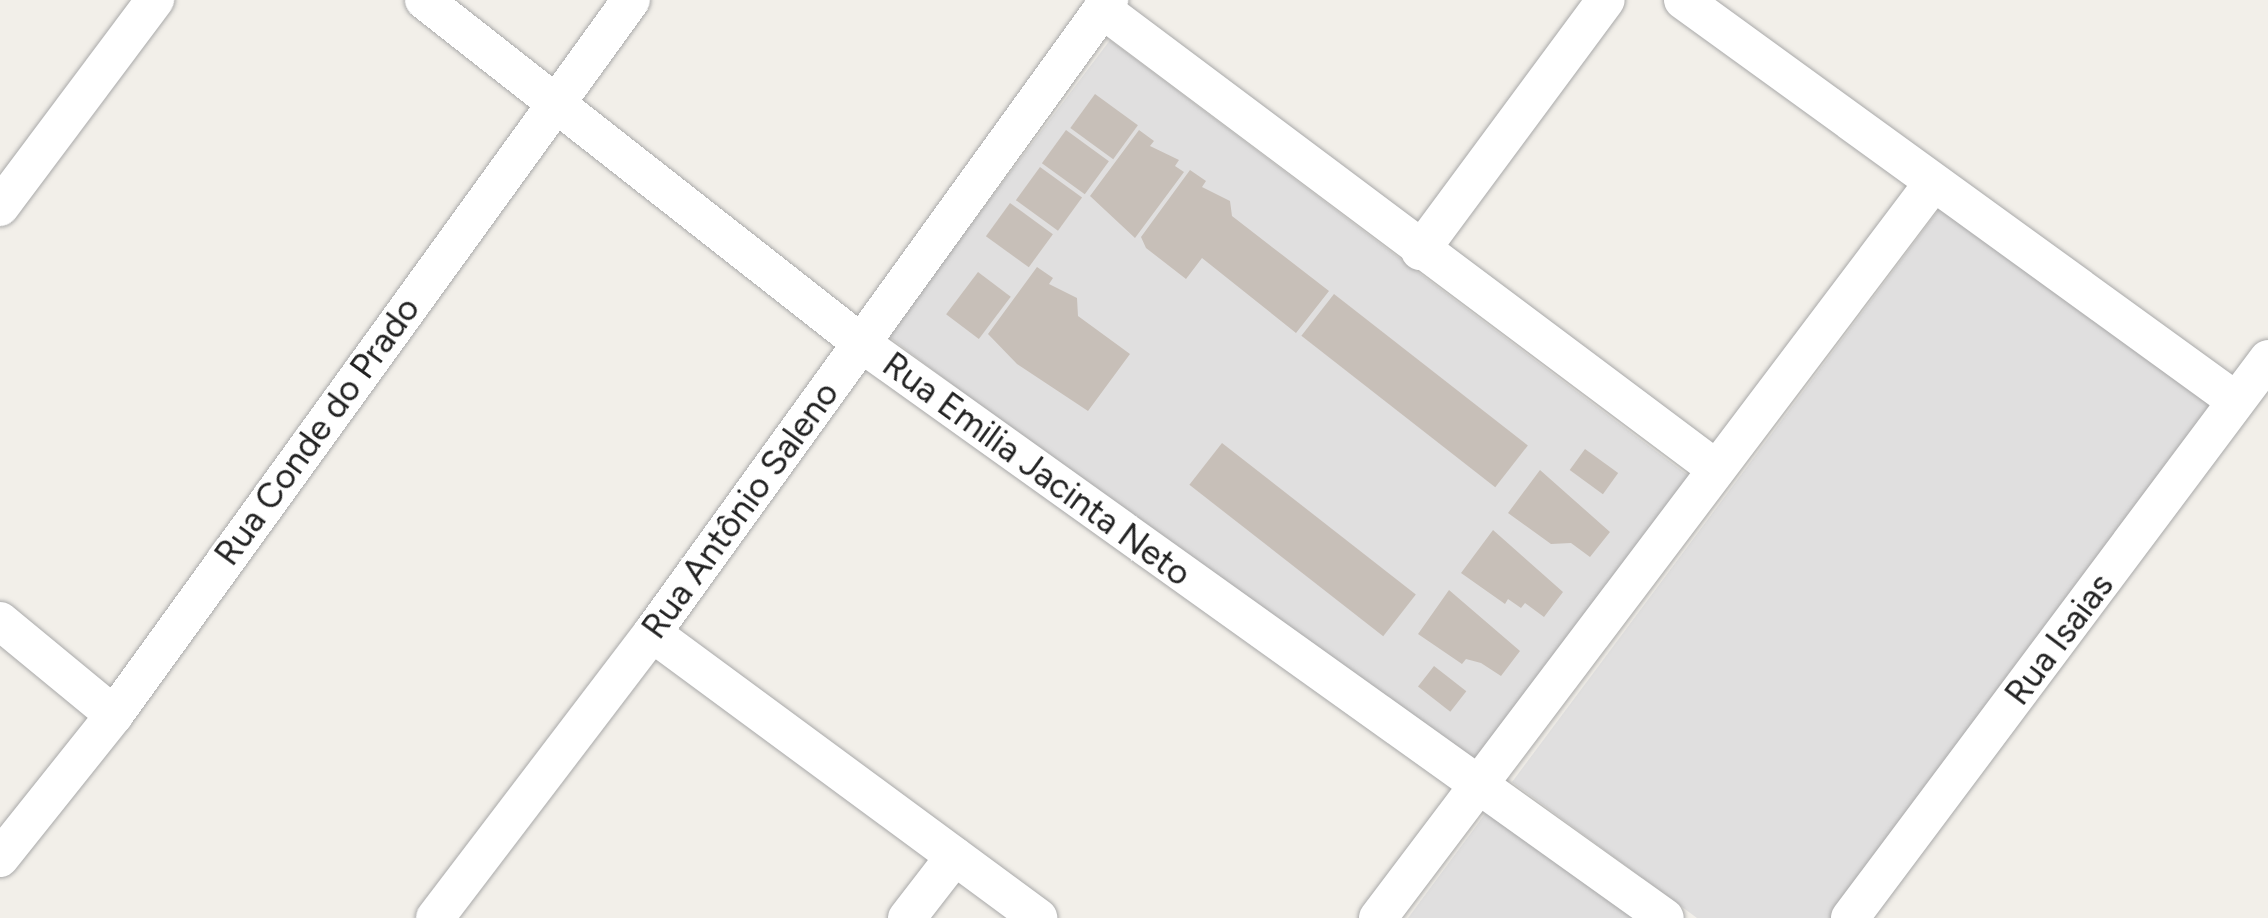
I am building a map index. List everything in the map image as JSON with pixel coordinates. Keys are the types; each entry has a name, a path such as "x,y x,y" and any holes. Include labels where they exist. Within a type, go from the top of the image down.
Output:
{"street":[{"path":"0,207 14,159 155,0"},
{"name":"Rua Emilia Jacinta Neto","path":"424,0 861,343 1664,918"},
{"name":"Rua Conde do Prado","path":"0,858 114,714 554,101 631,0"},
{"path":"1420,251 1606,0"},
{"path":"1683,0 2236,401"},
{"path":"1106,4 1420,251 1715,468"},
{"name":"Rua Antônio Saleno","path":"435,918 652,633 1106,4"},
{"path":"1378,918 1933,183"},
{"name":"Rua Isaias","path":"1850,918 2268,359"},
{"path":"0,621 114,714"},
{"path":"652,633 1038,918"},
{"path":"907,918 954,856"}],"shaded area":[{"path":"1110,40 1691,478 1469,774 887,335"},
{"path":"1943,204 2215,404 1832,918 1697,918 1512,782"},
{"path":"1488,810 1634,918 1408,918"}],"building":[{"path":"1095,94 1138,125 1113,159 1070,128"},
{"path":"1066,130 1109,161 1085,194 1042,163"},
{"path":"1139,130 1154,141 1150,146 1179,160 1175,166 1184,172 1135,238 1090,196"},
{"path":"1040,167 1082,198 1058,231 1016,200"},
{"path":"1190,170 1206,181 1202,187 1230,201 1232,216 1329,291 1296,333 1202,258 1186,279 1146,248 1141,237"},
{"path":"1010,203 1053,234 1029,267 986,236"},
{"path":"1037,267 1053,278 1049,284 1077,298 1078,316 1130,354 1088,411 1017,364 988,334"},
{"path":"978,272 1011,297 979,339 946,314"},
{"path":"1334,294 1528,445 1495,487 1301,336"},
{"path":"1222,443 1416,594 1383,636 1189,485"},
{"path":"1585,449 1618,473 1603,494 1570,470"},
{"path":"1540,470 1610,532 1590,557 1571,543 1551,544 1508,513"},
{"path":"1493,530 1563,592 1544,617 1525,603 1521,608 1508,599 1505,604 1461,573"},
{"path":"1449,590 1520,651 1501,676 1481,663 1466,659 1462,664 1418,634"},
{"path":"1434,666 1466,691 1450,712 1418,686"}]}
